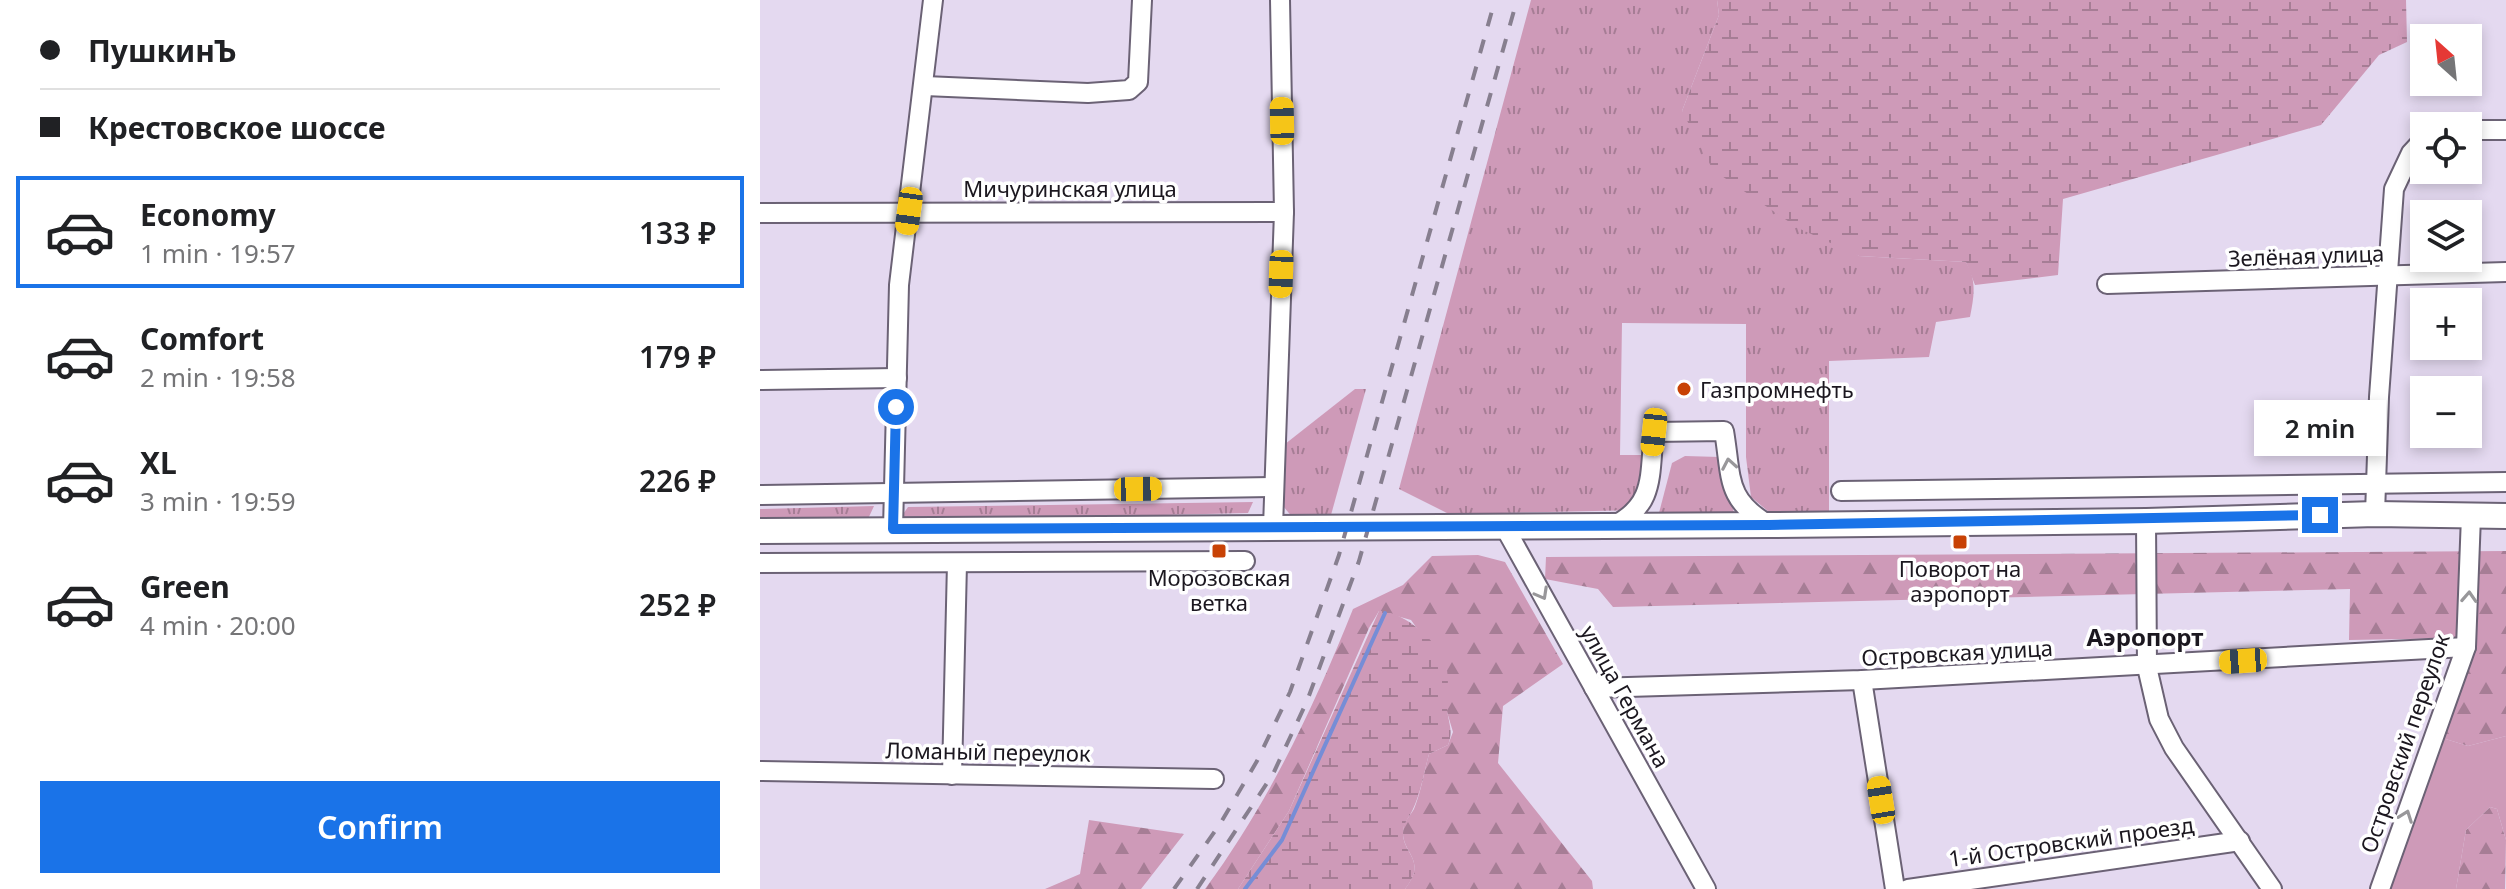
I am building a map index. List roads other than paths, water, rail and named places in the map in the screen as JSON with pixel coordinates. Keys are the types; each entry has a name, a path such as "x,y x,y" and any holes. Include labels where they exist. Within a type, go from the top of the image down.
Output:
{"main road":[{"path":"760,531 1769,525 2146,521 2375,514 2506,516"}],"street":[{"path":"893,529 899,285 933,0"},
{"path":"925,86 1088,93 1129,90 1138,82 1142,0"},
{"path":"1273,527 1284,212 1280,0"},
{"path":"2482,130 2506,130"},
{"path":"2375,514 2394,189 2410,155"},
{"name":"Мичуринская улица","path":"760,213 1284,212"},
{"name":"Зелёная улица","path":"2107,284 2506,272"},
{"path":"760,380 897,378"},
{"path":"1613,526 1628,519 1647,495 1654,432 1710,431 1724,431 1735,498 1743,509 1769,525"},
{"path":"1841,491 2506,482"},
{"path":"760,495 1274,487"},
{"name":"Островский переулок","path":"2380,889 2466,647 2471,516"},
{"path":"2146,521 2147,667 2159,719 2174,748 2272,889"},
{"name":"улица Германа","path":"1504,526 1706,889"},
{"path":"760,563 1245,561"},
{"path":"952,775 957,563"},
{"name":"Островская улица","path":"1594,688 2147,667 2466,647"},
{"path":"1862,680 1895,889"},
{"name":"Ломаный переулок","path":"760,771 1214,779"},
{"name":"1-й Островский проезд","path":"1908,889 2240,841"}],"waterway":[{"path":"1245,889 1282,840 1385,613"}],"railway":[{"path":"1174,889 1220,824 1257,761 1290,692 1339,555 1495,0"},
{"path":"1197,889 1273,774 1307,701 1359,561 1517,0"}],"place":[{"name":"Газпромнефть","path":"1684,389"},
{"name":"Поворот на аэропорт","path":"1960,542"},
{"name":"Морозовская ветка","path":"1219,551"}],"district":[{"name":"Аэропорт","path":"2145,636"}]}
